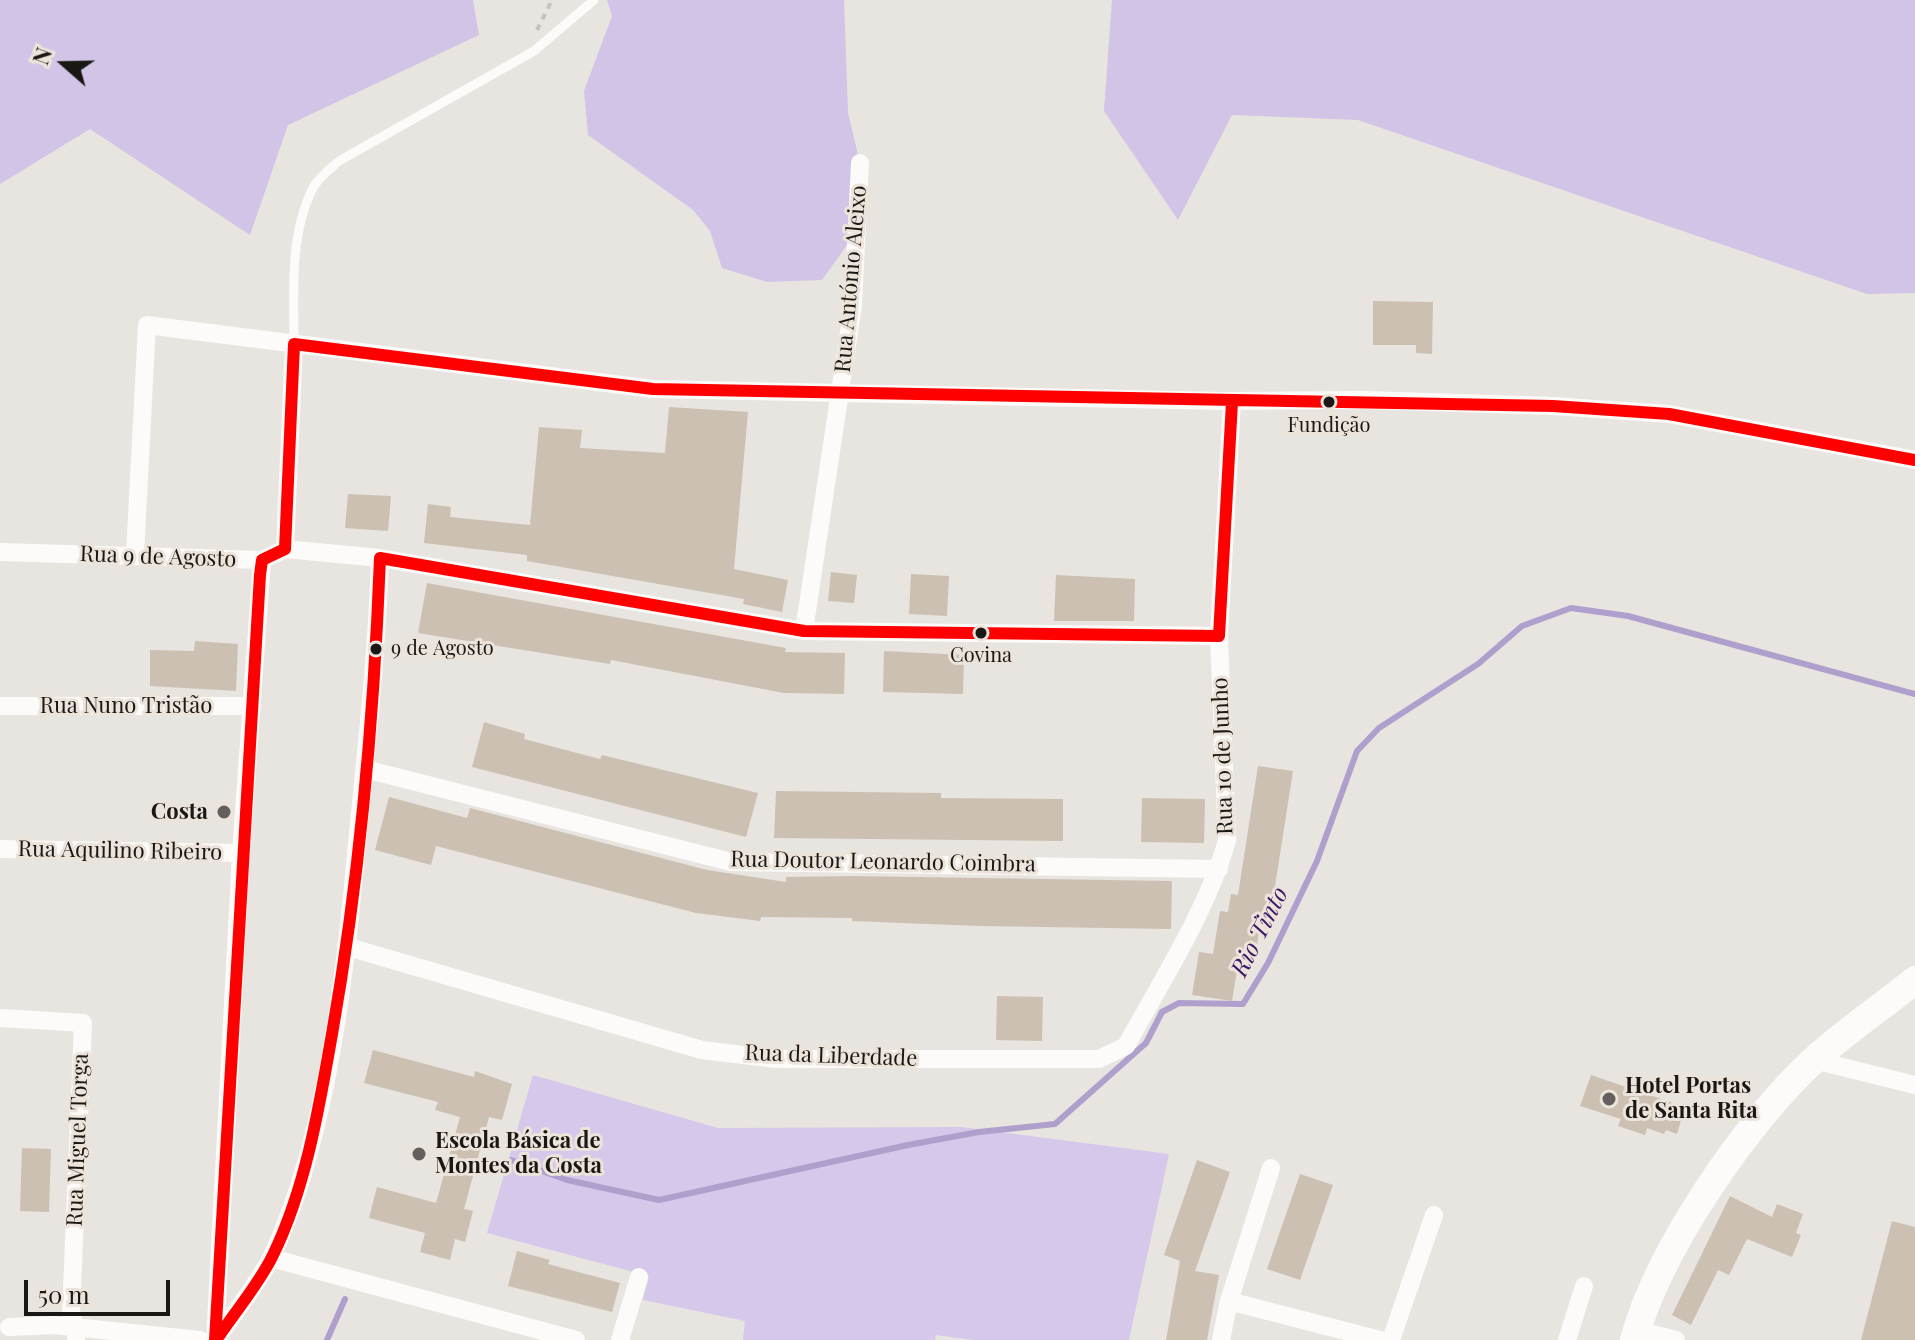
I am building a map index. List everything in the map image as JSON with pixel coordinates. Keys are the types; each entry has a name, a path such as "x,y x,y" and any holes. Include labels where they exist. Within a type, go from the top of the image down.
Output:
{"main road":[{"path":"1635,1335 1682,1231 1717,1175 1814,1060 1915,980"}],"street":[{"name":"Rua António Aleixo","path":"804,631 853,305 860,163"},
{"path":"135,555 147,325 653,389 1232,402 1365,400 1553,406 1669,414 1915,460"},
{"path":"294,344 285,549 380,558 804,631 1219,636"},
{"name":"Rua 10 de Junho","path":"1219,869 1227,841 1219,636 1232,402"},
{"name":"Rua 9 de Agosto","path":"0,552 262,560 285,549"},
{"path":"216,1340 271,1258 297,1194 314,1128 348,947 380,558"},
{"path":"216,1340 241,853 262,560"},
{"name":"Rua Nuno Tristão","path":"0,706 252,706"},
{"name":"Rua Doutor Leonardo Coimbra","path":"365,769 731,862 1219,869"},
{"name":"Rua Aquilino Ribeiro","path":"0,849 241,853"},
{"name":"Rua da Liberdade","path":"348,947 702,1050 776,1059 1099,1059 1126,1046 1219,869"},
{"name":"Rua Miguel Torga","path":"0,1018 83,1023 71,1314 76,1335"},
{"path":"1814,1060 1915,1085"},
{"path":"1221,1340 1229,1301 1271,1168"},
{"path":"1391,1340 1434,1215"},
{"path":"271,1258 576,1340"},
{"path":"620,1340 639,1277"},
{"path":"1567,1340 1584,1286"},
{"path":"1229,1301 1380,1340"},
{"path":"4,1327 39,1324 76,1335 200,1340"},
{"path":"4,1327 38,1340"},
{"path":"1635,1335 1676,1340"}],"lane":[{"path":"294,344 293,288 300,222 314,186 339,161 534,51 594,0"}],"shaded area":[{"path":"0,0 473,0 479,35 288,125 250,235 90,129 0,184"},
{"path":"607,0 844,0 848,113 860,163 857,231 822,280 767,282 722,268 710,231 693,210 588,135 584,91 612,16"},
{"path":"1112,0 1915,0 1915,293 1867,294 1358,120 1232,115 1178,220 1104,111"},
{"path":"533,1075 718,1128 961,1127 1169,1154 1129,1340 973,1340 936,1335 935,1340 743,1340 745,1321 643,1300 649,1276 487,1233"}],"building":[{"path":"1373,301 1433,302 1432,354 1416,353 1416,345 1373,345"},
{"path":"669,407 748,412 734,569 788,580 782,612 743,604 744,599 527,561 527,555 424,543 428,504 451,507 450,517 530,525 539,427 582,430 580,448 665,453"},
{"path":"348,494 391,496 388,531 345,528"},
{"path":"831,572 857,575 854,603 828,601"},
{"path":"911,574 949,576 947,616 909,614"},
{"path":"1056,575 1135,579 1134,621 1054,621"},
{"path":"427,583 786,648 785,652 845,653 844,694 784,693 611,660 610,664 418,633"},
{"path":"195,641 238,644 236,691 150,686 150,650 194,651"},
{"path":"884,651 964,655 963,694 883,692"},
{"path":"484,722 525,734 524,739 600,759 602,755 758,793 746,837 472,767"},
{"path":"1258,766 1293,771 1270,918 1261,917 1255,960 1239,958 1232,1001 1192,995 1199,952 1213,954 1220,911 1228,912 1231,894 1238,895"},
{"path":"776,791 941,793 941,798 1063,799 1063,841 774,838"},
{"path":"389,797 467,818 470,808 707,870 786,882 786,877 852,876 1172,881 1171,929 979,926 852,921 852,918 761,917 760,921 696,913 436,846 431,865 375,850"},
{"path":"1142,798 1205,799 1204,843 1141,842"},
{"path":"997,996 1043,997 1042,1041 996,1040"},
{"path":"373,1050 474,1077 475,1071 512,1084 502,1120 489,1117 464,1209 473,1211 465,1242 455,1239 450,1260 420,1252 425,1233 369,1218 377,1187 436,1203 460,1117 435,1110 438,1102 364,1083"},
{"path":"1591,1075 1676,1104 1673,1114 1682,1117 1677,1134 1666,1130 1664,1134 1647,1128 1645,1135 1618,1126 1621,1119 1580,1106"},
{"path":"22,1148 51,1149 49,1212 20,1211"},
{"path":"1197,1160 1230,1172 1195,1271 1219,1275 1207,1340 1166,1340 1180,1261 1164,1255"},
{"path":"1300,1174 1333,1185 1300,1280 1267,1269"},
{"path":"1730,1196 1772,1217 1777,1204 1803,1214 1796,1233 1801,1235 1792,1257 1747,1239 1729,1275 1718,1270 1691,1325 1672,1315"},
{"path":"1892,1221 1915,1227 1915,1340 1861,1340"},
{"path":"517,1251 550,1260 548,1264 620,1283 612,1312 508,1286"}],"waterway":[{"name":"Rio Tinto","path":"511,1160 567,1180 659,1200 908,1145 979,1132 1055,1124 1146,1043 1162,1012 1179,1003 1243,1004 1268,963 1317,861 1357,751 1379,728 1478,664 1522,626 1571,608 1628,616 1915,694"},
{"name":"Rio Tinto","path":"327,1340 345,1299"}],"transit line":[{"path":"215,1340 260,575 262,560 285,549 294,344 653,389 1553,406 1669,414 1915,460"},
{"path":"219,1336 273,1255 303,1175 316,1119 342,975 358,856 370,737 380,558 804,631 1219,636 1232,402"}],"place":[{"name":"Fundição","path":"1329,402"},
{"name":"Covina","path":"981,633"},
{"name":"9 de Agosto","path":"376,649"},
{"name":"Costa","path":"224,812"},
{"name":"Hotel Portas de Santa Rita","path":"1609,1099"},
{"name":"Escola Básica de Montes da Costa","path":"419,1154"}]}
